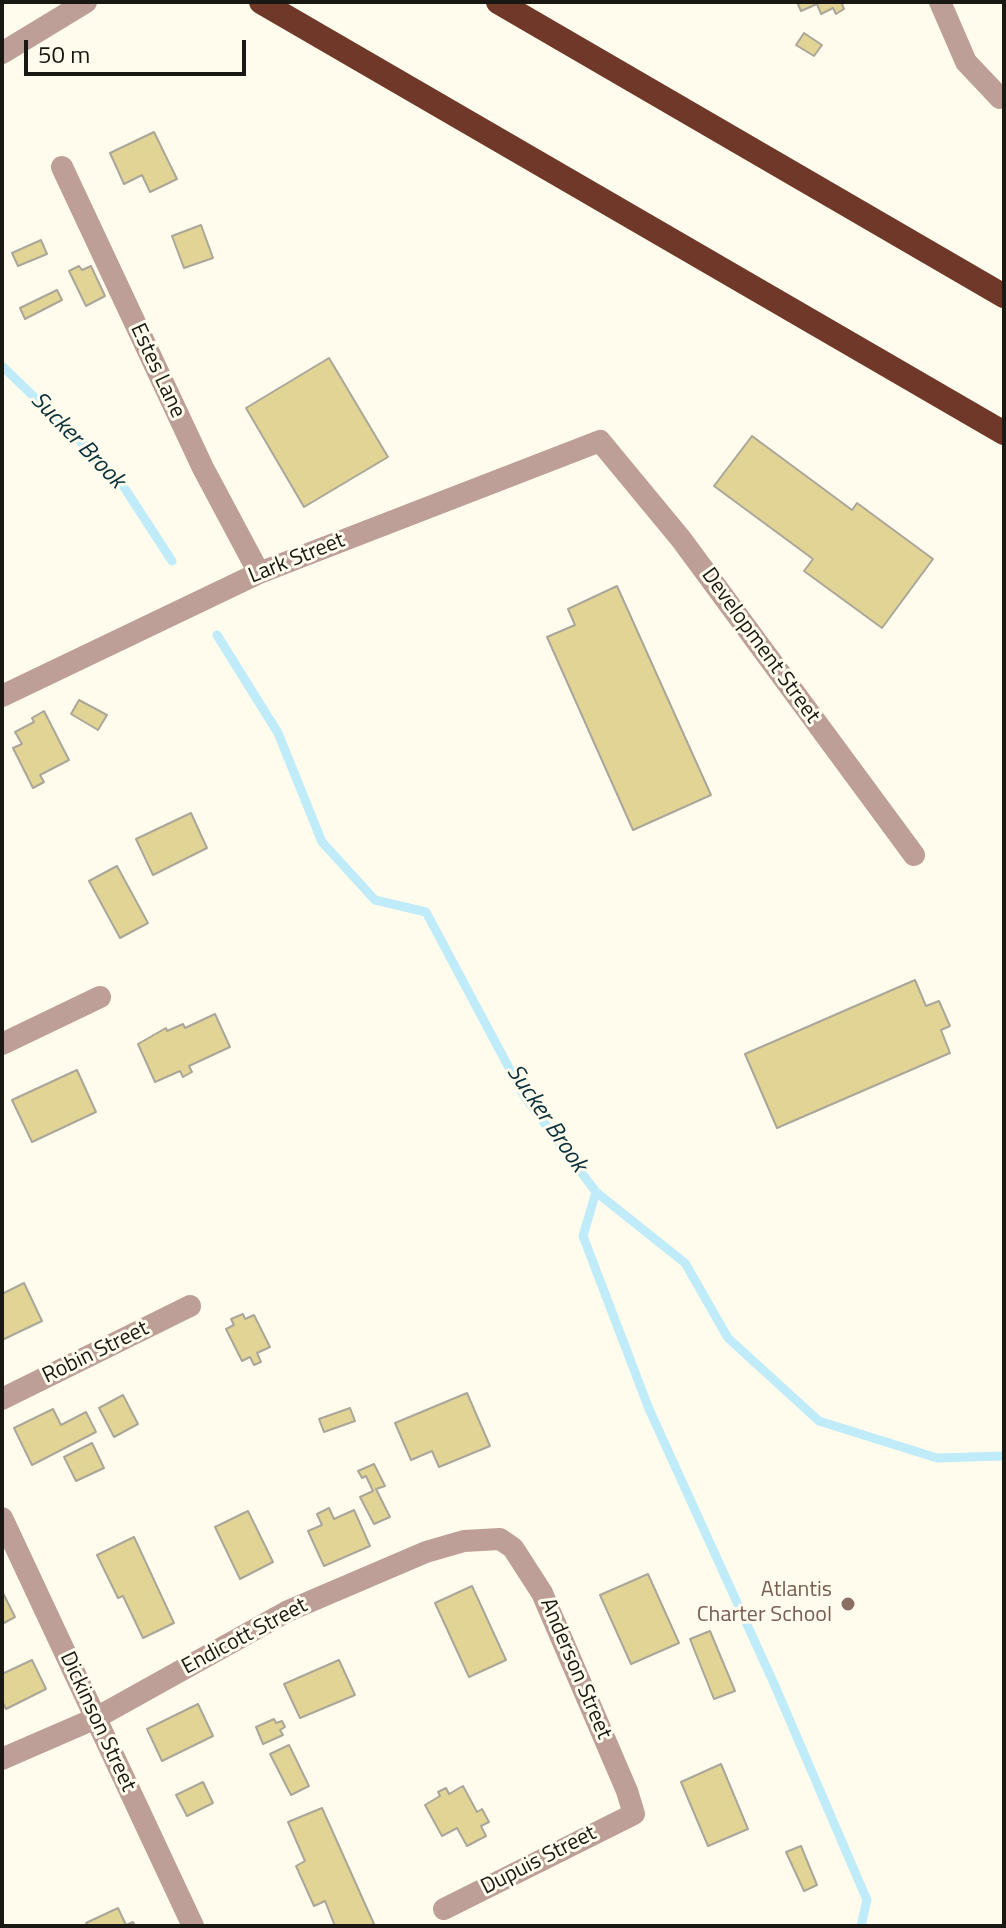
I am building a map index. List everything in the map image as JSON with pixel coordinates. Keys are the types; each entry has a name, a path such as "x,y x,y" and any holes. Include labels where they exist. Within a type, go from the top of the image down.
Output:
{"highway":[{"path":"261,2 1004,433"},
{"path":"498,2 1004,296"}],"street":[{"path":"2,53 86,2"},
{"path":"940,2 966,62 1000,98"},
{"name":"Estes Lane","path":"62,167 203,468 259,573"},
{"name":"Lark Street","path":"2,696 259,573 600,441"},
{"name":"Development Street","path":"600,441 681,539 914,855"},
{"path":"2,1044 100,997"},
{"name":"Robin Street","path":"2,1399 190,1306"},
{"name":"Dickinson Street","path":"2,1518 193,1926"},
{"name":"Endicott Street","path":"2,1759 94,1719 288,1611 426,1552 464,1541 496,1539"},
{"name":"Anderson Street","path":"496,1539 513,1548 542,1593 634,1814"},
{"name":"Dupuis Street","path":"444,1909 634,1814"}],"building":[{"path":"797,2 846,2 842,4 844,9 836,14 833,8 821,14 817,4 801,11"},
{"path":"804,33 822,45 814,56 796,45"},
{"path":"154,132 177,179 150,192 142,175 124,184 110,153"},
{"path":"201,225 213,258 184,268 172,236"},
{"path":"41,240 47,254 18,266 12,253"},
{"path":"79,266 82,270 91,266 105,296 86,306 69,271"},
{"path":"57,290 62,300 25,319 20,308"},
{"path":"329,358 388,457 304,507 246,408"},
{"path":"752,436 852,510 857,503 933,559 882,628 804,571 813,559 714,486"},
{"path":"617,586 711,795 633,830 547,637 575,625 568,609"},
{"path":"79,700 107,715 98,730 71,714"},
{"path":"44,711 69,760 40,775 44,782 33,788 13,748 22,744 15,732 34,722 32,718"},
{"path":"191,813 207,848 153,875 136,839"},
{"path":"117,866 148,923 120,938 89,881"},
{"path":"915,980 926,1006 939,1001 950,1026 941,1030 950,1053 777,1128 745,1054"},
{"path":"215,1014 230,1047 189,1066 192,1072 183,1077 180,1071 155,1082 138,1044 166,1028 167,1031 183,1024 185,1028"},
{"path":"77,1070 96,1112 32,1142 12,1100"},
{"path":"24,1283 42,1321 2,1340 2,1294"},
{"path":"243,1314 245,1319 254,1315 270,1347 257,1353 261,1362 254,1365 250,1357 242,1361 226,1329 234,1325 231,1319"},
{"path":"467,1393 490,1446 439,1467 432,1451 411,1460 395,1423"},
{"path":"123,1395 138,1424 114,1437 99,1408"},
{"path":"350,1408 355,1421 324,1432 319,1419"},
{"path":"53,1409 61,1425 86,1412 96,1432 32,1465 14,1428"},
{"path":"92,1443 104,1468 76,1481 64,1457"},
{"path":"374,1464 385,1486 376,1489 390,1517 374,1524 360,1497 373,1491 366,1476 362,1478 358,1471"},
{"path":"329,1508 334,1519 354,1510 370,1546 324,1566 308,1531 322,1525 317,1514"},
{"path":"248,1511 273,1562 240,1579 215,1527"},
{"path":"134,1537 174,1623 143,1638 123,1596 118,1598 97,1555"},
{"path":"648,1574 679,1643 631,1664 600,1595"},
{"path":"472,1586 506,1660 469,1677 435,1603"},
{"path":"2,1591 15,1617 2,1624"},
{"path":"710,1631 735,1691 714,1699 690,1639"},
{"path":"32,1660 46,1689 6,1709 2,1701 2,1674"},
{"path":"339,1660 355,1695 300,1718 284,1684"},
{"path":"198,1704 213,1736 162,1761 147,1729"},
{"path":"274,1719 276,1723 282,1721 285,1727 280,1730 283,1735 263,1744 256,1727"},
{"path":"289,1745 309,1786 291,1795 270,1754"},
{"path":"721,1764 748,1829 708,1846 681,1782"},
{"path":"203,1782 213,1803 187,1816 176,1795"},
{"path":"463,1786 477,1812 482,1809 489,1822 481,1826 486,1836 467,1846 457,1828 442,1836 425,1805 440,1796 438,1792 446,1788 449,1794"},
{"path":"322,1808 374,1924 335,1926 325,1901 314,1906 296,1866 305,1861 288,1822"},
{"path":"801,1846 817,1885 804,1891 786,1852"},
{"path":"118,1908 126,1925 133,1922 135,1926 88,1926 86,1923"}],"waterway":[{"name":"Sucker Brook","path":"2,366 118,478 172,561"},
{"name":"Sucker Brook","path":"217,635 278,733 322,842 375,900 426,912 524,1096 596,1192 685,1263 728,1338 819,1421 937,1458 1004,1456"},
{"path":"596,1192 583,1236 649,1409 775,1686 867,1900 861,1926"}],"place":[{"name":"Atlantis Charter School","path":"848,1604"}]}
